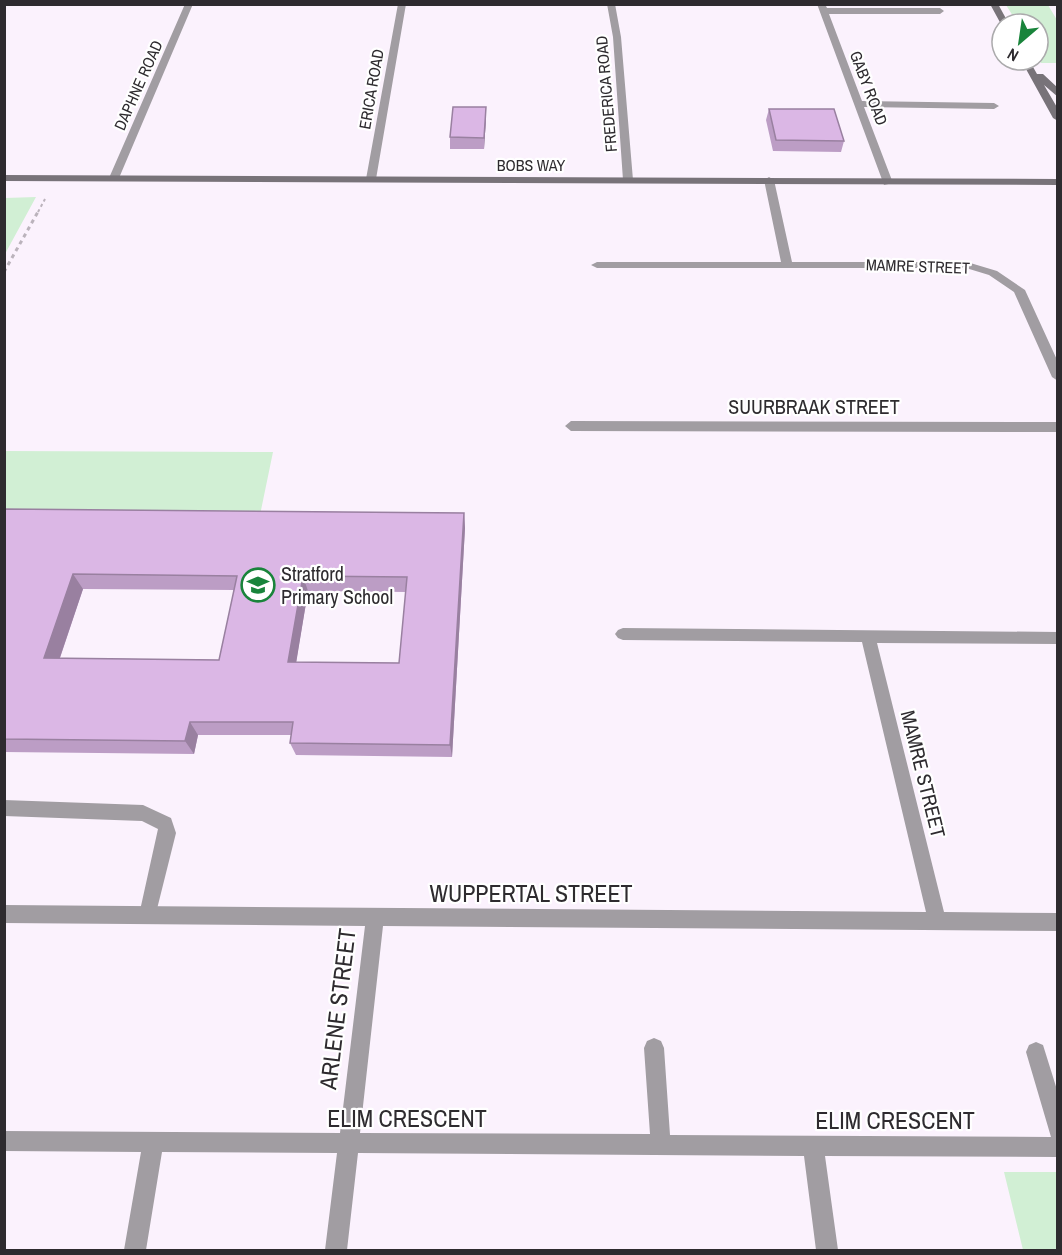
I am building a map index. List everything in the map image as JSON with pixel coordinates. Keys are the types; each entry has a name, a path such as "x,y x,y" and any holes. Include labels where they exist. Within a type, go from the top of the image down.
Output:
{"street":[{"name":"DAPHNE ROAD","path":"114,178 189,4"},
{"name":"ERICA ROAD","path":"371,179 402,4"},
{"name":"FREDERICA ROAD","path":"611,4 617,37 628,180"},
{"path":"822,8 940,11"},
{"name":"GABY ROAD","path":"822,8 888,183"},
{"path":"1033,72 1058,118"},
{"path":"1037,72 1058,94"},
{"path":"860,104 994,106"},
{"name":"BOBS WAY","path":"4,178 1058,182"},
{"path":"769,180 787,264"},
{"name":"MAMRE STREET","path":"597,265 967,265 993,273 1019,290 1058,377"},
{"name":"SUURBRAAK STREET","path":"571,426 1058,427"},
{"path":"623,634 1058,638"},
{"name":"MAMRE STREET","path":"868,637 937,921"},
{"path":"4,808 143,813 165,824 167,833 148,915"},
{"name":"WUPPERTAL STREET","path":"4,914 1058,922"},
{"name":"ARLENE STREET","path":"336,1251 375,917"},
{"path":"654,1048 661,1145"},
{"path":"1036,1052 1058,1130"},
{"name":"ELIM CRESCENT","path":"4,1141 348,1145 1058,1147"},
{"path":"135,1251 153,1142"},
{"path":"813,1146 827,1251"}],"path":[{"path":"4,272 46,197"}],"green space":[{"path":"1006,5 1048,5 1057,20 1057,63 1050,63 1050,12 1010,12"},
{"path":"36,197 5,254 5,198"},
{"path":"5,451 273,452 260,515 5,514"},
{"path":"1004,1172 1057,1172 1057,1250 1023,1250"}],"building":[{"path":"453,107 486,107 484,138 450,137"},
{"path":"769,109 834,109 844,141 776,140"},
{"path":"4,509 464,513 450,745 290,743 293,722 190,722 185,741 4,739","holes":["73,574 237,576 219,660 44,658","303,576 407,577 399,663 288,662"]}],"place":[{"name":"Stratford Primary School","path":"258,585"}]}
